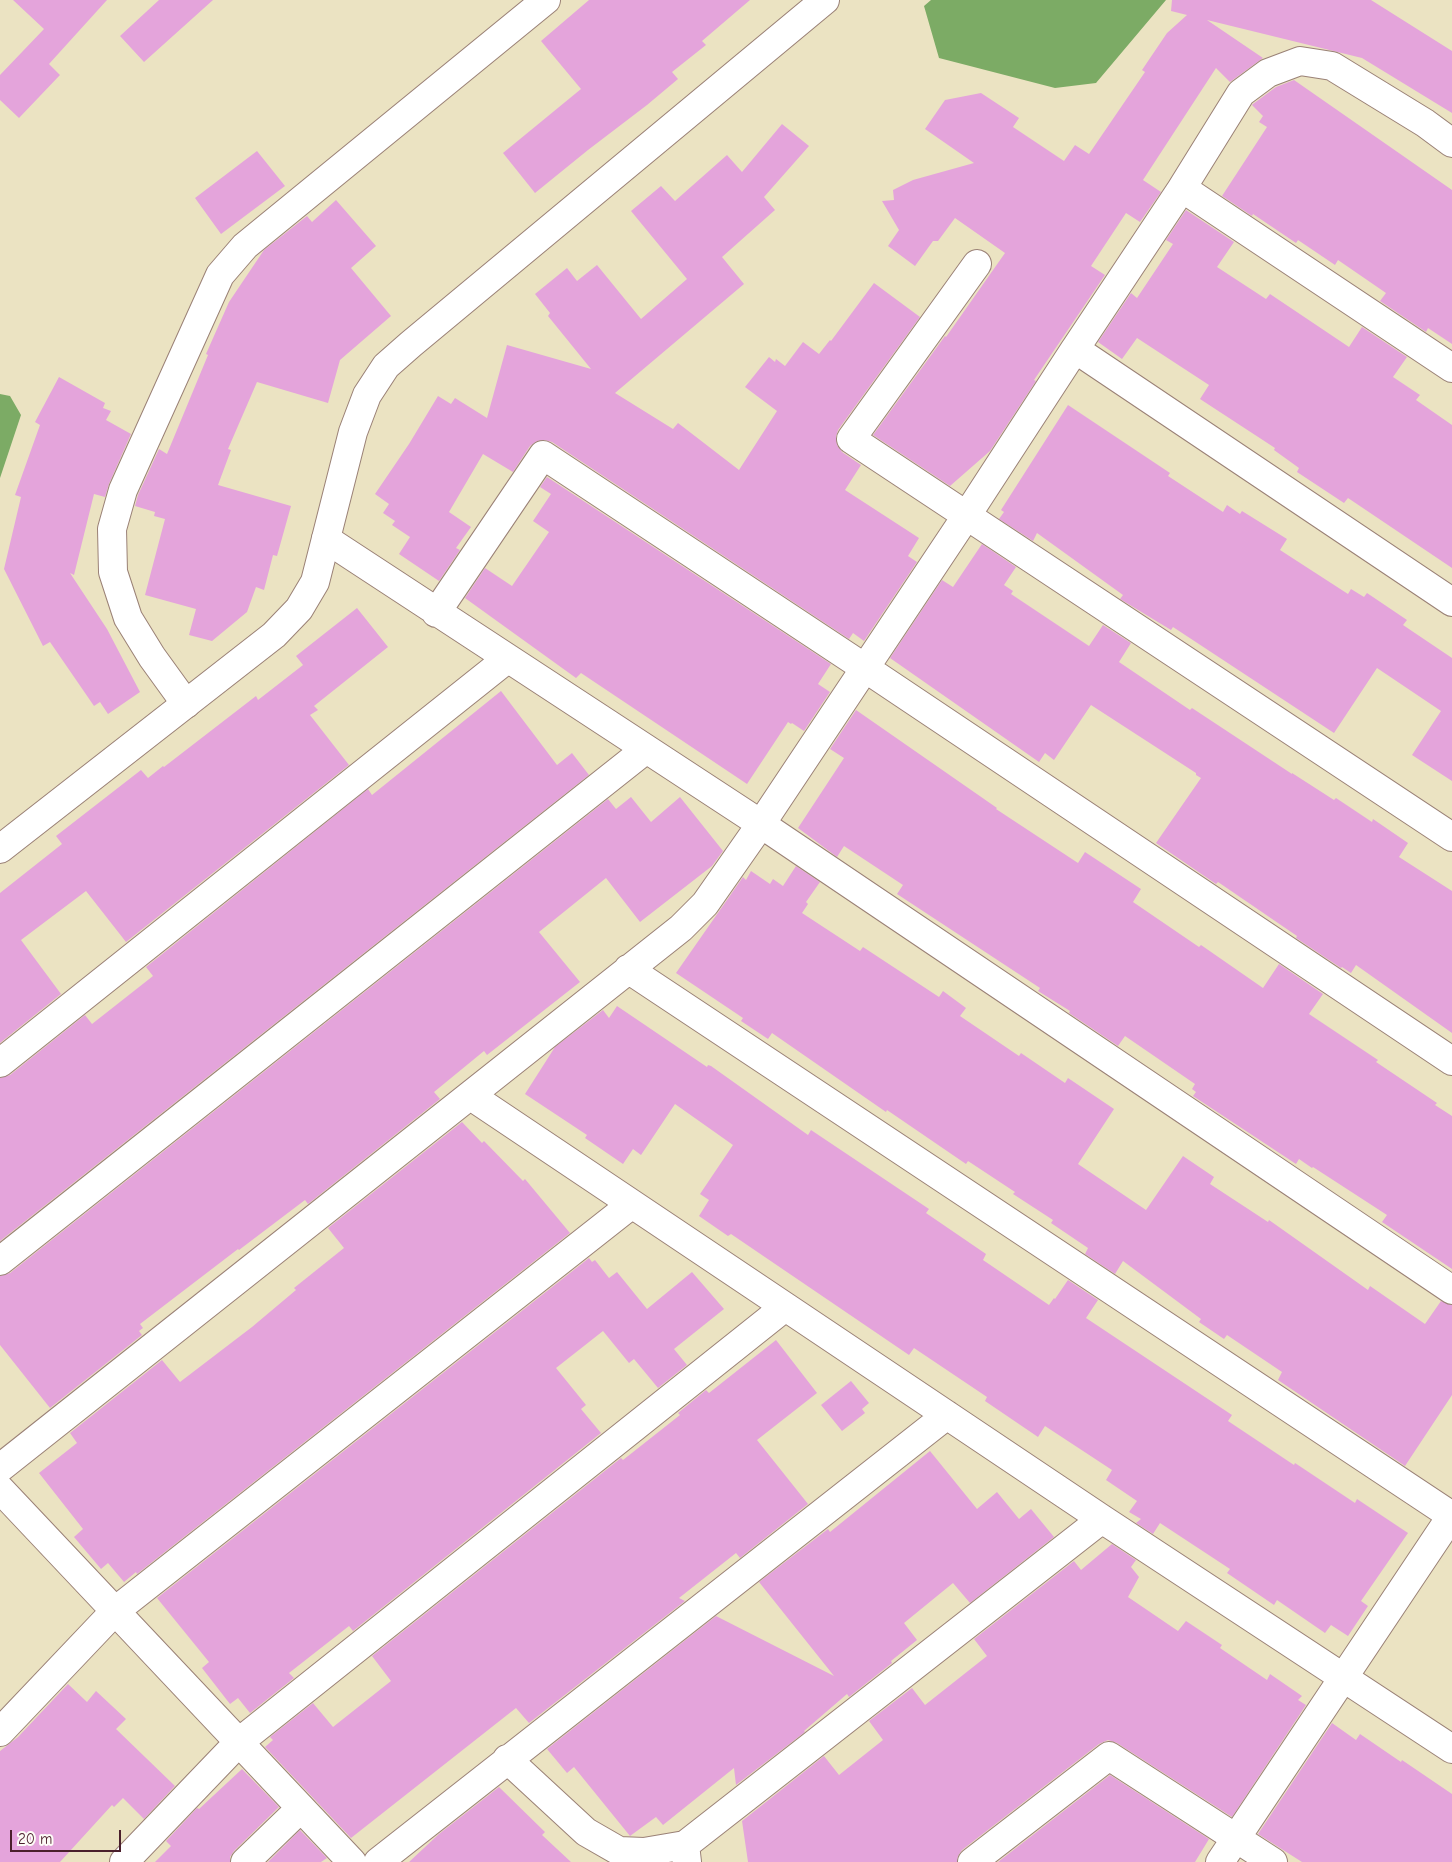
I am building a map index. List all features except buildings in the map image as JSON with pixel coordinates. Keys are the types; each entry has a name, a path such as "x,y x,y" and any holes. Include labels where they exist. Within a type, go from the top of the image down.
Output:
{"street":[{"path":"186,704 152,657 128,618 113,572 112,529 123,490 220,275 245,246 546,0"},
{"path":"0,849 274,635 299,609 315,582 353,432 367,395 386,366 824,0"},
{"path":"0,1468 681,928 705,904 761,824 967,515 1182,188 1241,93 1268,73 1300,61 1332,66 1425,123 1452,143"},
{"path":"1182,188 1452,368"},
{"path":"977,264 852,439 1452,837"},
{"path":"1075,349 1452,602"},
{"path":"436,613 543,455 865,668 1452,1062"},
{"path":"326,539 645,750 761,824 1452,1290"},
{"path":"0,1063 507,659"},
{"path":"0,1261 645,750"},
{"path":"628,969 1452,1516 1220,1862"},
{"path":"471,1096 1102,1519 1452,1749"},
{"path":"0,1732 115,1611 632,1204"},
{"path":"124,1862 239,1742 785,1307"},
{"path":"378,1862 948,1415"},
{"path":"0,1489 352,1862"},
{"path":"507,1759 586,1832 619,1851 686,1853 1102,1519"},
{"path":"972,1862 1110,1756 1273,1862"},
{"path":"245,1862 301,1808"}],"green space":[{"path":"931,0 1166,0 1096,83 1055,88 939,58 924,6"},
{"path":"0,394 10,396 21,415 0,478"}]}
